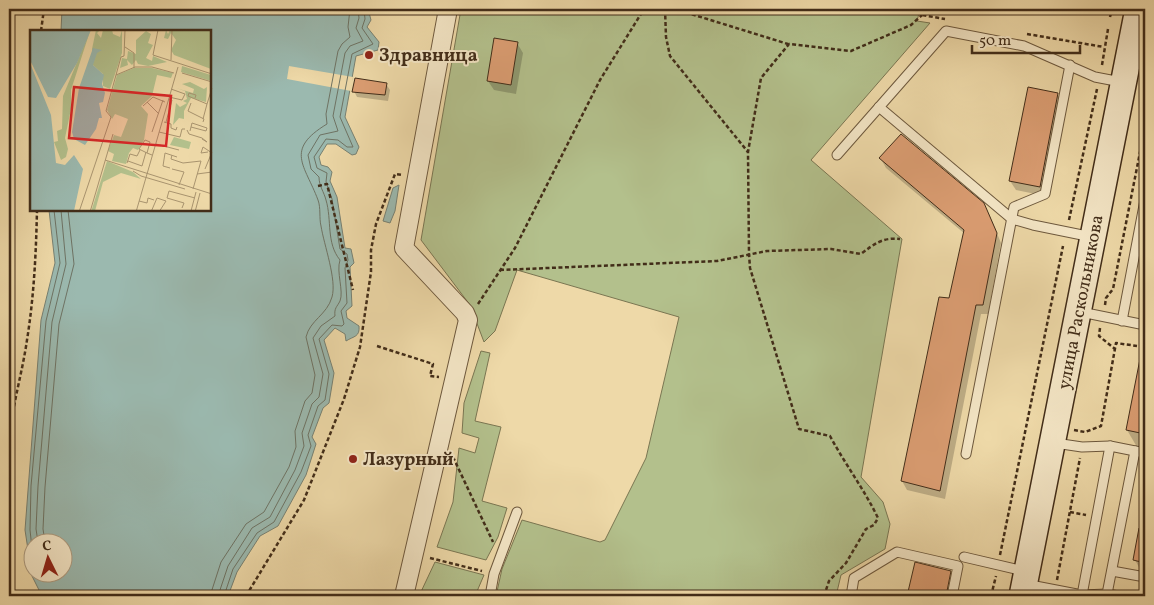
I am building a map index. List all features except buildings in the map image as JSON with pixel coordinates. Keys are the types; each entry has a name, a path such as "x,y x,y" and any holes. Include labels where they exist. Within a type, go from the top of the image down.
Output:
{"street":[{"path":"404,596 468,320 465,313 404,248 448,9"},
{"name":"улица Раскольникова","path":"1025,584 1061,436 1078,312 1124,83 1135,43 1140,14"}],"lane":[{"path":"837,155 946,31 1024,46 1095,77 1124,83"},
{"path":"966,454 1014,207 1045,194 1070,65"},
{"path":"879,107 1012,219 1093,237"},
{"path":"1122,321 1145,200"},
{"path":"1078,312 1145,325"},
{"path":"1061,436 1082,447 1110,446 1145,453"},
{"path":"1082,595 1110,446"},
{"path":"1107,594 1134,451"},
{"path":"490,596 494,574 517,512"},
{"path":"851,596 854,578 897,552 958,566 952,596"},
{"path":"964,557 1025,584 1082,595 1107,594 1119,596"},
{"path":"1112,570 1145,577"}],"path":[{"path":"41,30 44,9"},
{"path":"476,307 515,248 600,80 644,9"},
{"path":"666,9 666,37 670,56 748,152"},
{"path":"680,9 788,44 851,51 911,25 922,15"},
{"path":"1110,17 1112,9"},
{"path":"1102,65 1108,29"},
{"path":"788,44 761,78 748,152 750,268 799,429 830,436 845,464 867,496 878,518 874,525 866,529 846,563 829,581 824,596"},
{"path":"1067,226 1097,84"},
{"path":"1115,349 1098,336 1106,298 1113,289 1145,127"},
{"path":"318,186 326,184 353,290"},
{"path":"246,596 304,500 344,399 360,347 371,250 376,224 389,190"},
{"path":"9,445 10,424 27,341 36,261 37,211"},
{"path":"500,270 717,261 767,251 831,249 861,254 876,242 890,238 900,239"},
{"path":"999,559 1063,246"},
{"path":"1061,436 1085,432 1100,426 1116,342 1137,346"},
{"path":"377,346 433,364 430,376"},
{"path":"1028,421 1034,422"},
{"path":"1055,590 1081,454"},
{"path":"452,456 500,558"},
{"path":"1070,512 1097,516"},
{"path":"428,557 494,574"},
{"path":"9,570 12,596"},
{"path":"991,596 997,570"}],"green space":[{"path":"461,9 920,9 917,21 930,23 811,160 902,239 861,477 883,502 890,524 885,549 841,575 836,596 496,596 502,569 522,520 600,542 605,540 646,458 679,317 517,270 495,331 484,342 470,305 421,240"},
{"path":"481,351 490,353 475,421 501,427 482,501 507,508 498,537 486,560 437,547 453,502 459,448 475,453 479,438 462,433 464,403"},
{"path":"435,562 484,575 475,596 442,594 441,596 419,596"}],"water":[{"path":"62,9 368,9 371,20 367,27 379,42 378,50 356,56 345,117 359,147 356,154 352,155 336,144 327,144 319,157 321,165 328,167 332,172 330,181 337,197 345,248 351,249 354,263 350,267 352,306 346,311 347,318 359,326 359,332 356,336 346,341 345,334 335,328 324,340 334,373 329,403 323,408 312,437 316,444 306,475 278,526 260,536 237,572 228,596 42,596 35,582 72,582 72,532 25,532 25,530 41,320 55,263 49,211 211,211 211,30 61,30"},
{"path":"399,185 395,211 390,223 383,221 393,188"}],"pier":[{"path":"289,66 353,77 351,91 287,79"}],"place":[{"name":"Здравница","path":"369,55"},
{"name":"Лазурный","path":"353,459"}]}
